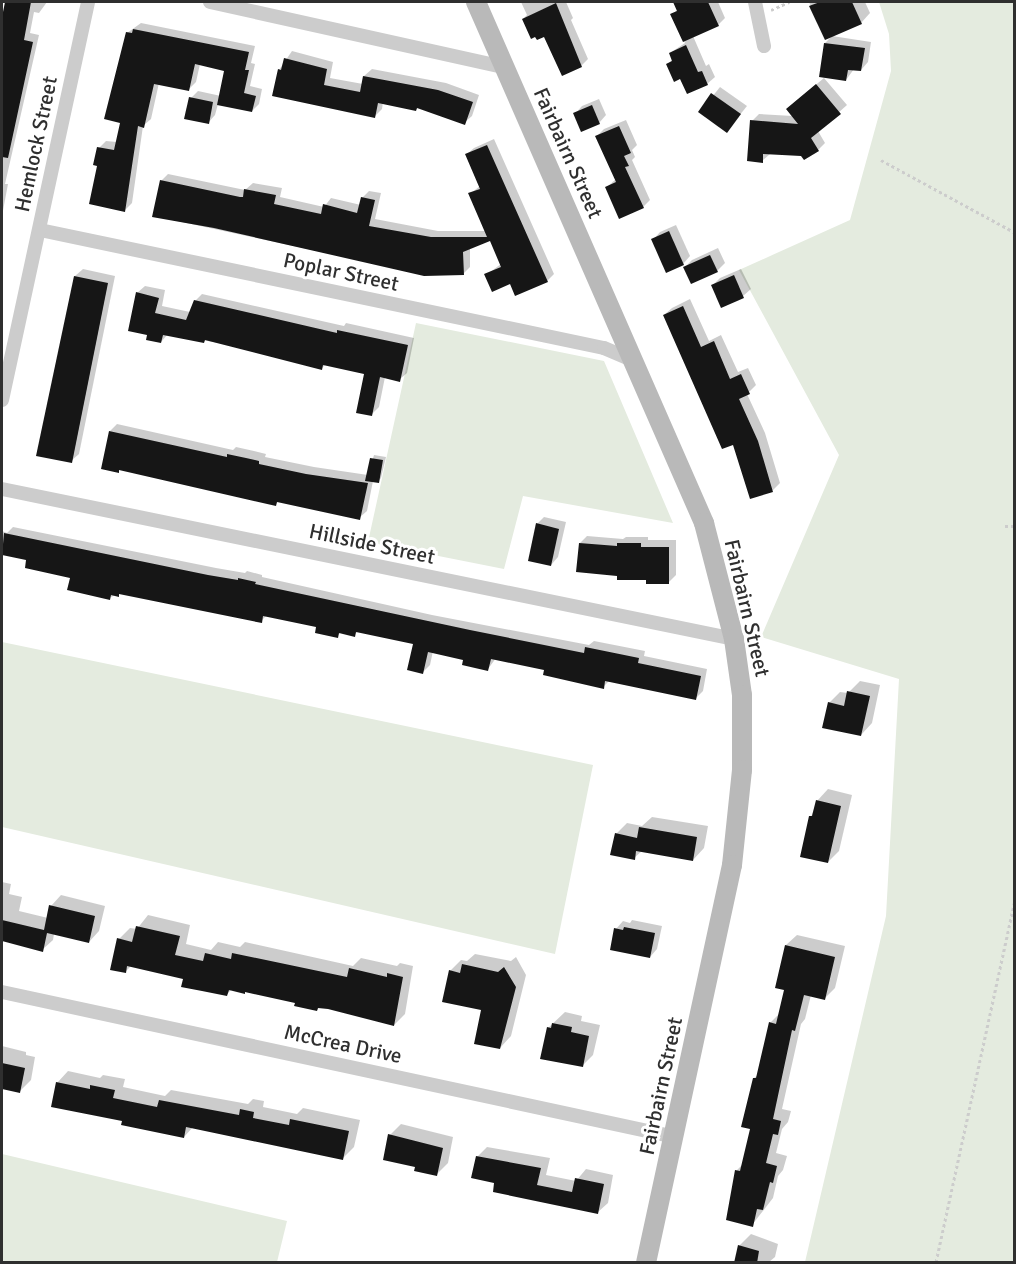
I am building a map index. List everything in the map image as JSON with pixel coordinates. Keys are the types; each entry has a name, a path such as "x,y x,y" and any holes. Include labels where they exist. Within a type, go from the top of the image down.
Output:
{"main road":[{"name":"Fairbairn Street","path":"476,2 704,523 734,639 742,695 742,770 732,865 646,1263"}],"street":[{"name":"Hemlock Street","path":"2,400 88,2"},
{"path":"210,2 504,67"},
{"path":"755,2 764,46"},
{"name":"Poplar Street","path":"40,230 604,348 633,360"},
{"name":"Hillside Street","path":"2,489 734,639"},
{"name":"McCrea Drive","path":"2,992 675,1137"}],"path":[{"path":"881,160 1014,232"},
{"path":"1005,526 1014,526"},
{"path":"936,1263 1014,903"}],"shaded area":[{"path":"879,2 1014,2 1014,1262 805,1262 886,916 899,679 761,637 839,455 739,270 850,220 891,71 889,34"},
{"path":"416,323 604,361 673,523 523,496 504,569 368,542"},
{"path":"2,642 593,765 555,954 2,827"},
{"path":"2,1154 287,1221 277,1262 2,1262"}],"building":[{"path":"5,2 31,2 24,40 33,42 8,158 2,157 2,17"},
{"path":"673,2 708,2 719,26 683,42 670,14 677,11"},
{"path":"820,2 852,2 862,24 825,40 809,6"},
{"path":"556,3 582,67 562,76 544,37 537,40 535,37 531,39 522,19"},
{"path":"133,29 249,52 245,70 249,70 244,93 256,96 252,112 217,105 224,71 195,64 189,91 154,84 144,128 138,126 125,212 89,204 97,166 93,165 97,147 114,150 120,123 104,119 126,32 132,33"},
{"path":"824,43 865,48 861,71 848,70 846,81 819,77"},
{"path":"686,45 698,72 702,71 708,85 687,94 680,79 674,82 666,64 672,61 669,53"},
{"path":"284,58 327,69 324,85 360,92 363,76 438,90 473,102 465,125 417,108 416,111 378,103 375,118 272,96 278,69 281,70"},
{"path":"816,84 841,114 811,138 819,151 804,160 801,156 763,154 763,163 747,161 750,120 798,124 786,109"},
{"path":"711,93 741,114 727,133 698,112"},
{"path":"189,97 213,102 209,124 184,119"},
{"path":"592,105 600,124 581,132 573,113"},
{"path":"619,126 631,153 624,156 629,166 625,167 644,208 619,219 605,187 616,182 595,136"},
{"path":"487,145 548,282 515,296 510,284 492,292 484,274 501,267 490,241 463,252 464,275 424,276 214,228 152,217 160,180 240,197 243,197 244,189 276,195 274,204 321,214 323,204 357,213 361,197 375,200 369,226 431,237 487,237 468,193 480,189 465,154"},
{"path":"669,231 684,265 666,273 651,239"},
{"path":"710,255 718,272 691,284 683,267"},
{"path":"734,275 744,298 721,308 711,285"},
{"path":"74,276 108,283 72,463 36,456"},
{"path":"136,292 159,298 155,313 186,320 194,300 337,333 337,330 408,345 400,382 380,377 372,416 356,413 364,374 323,365 322,370 205,340 204,343 163,335 161,343 146,340 147,335 128,331"},
{"path":"683,306 701,347 714,341 730,379 741,374 750,394 739,399 758,441 773,492 750,499 733,445 722,449 663,315"},
{"path":"109,431 227,457 227,454 246,458 259,461 259,464 306,474 368,483 360,520 277,502 276,506 119,470 119,473 101,469"},
{"path":"370,458 383,460 379,483 365,481"},
{"path":"536,523 559,529 551,566 528,561"},
{"path":"4,533 208,575 238,580 238,578 256,582 255,584 584,653 585,647 639,658 638,663 701,676 696,700 605,681 604,689 543,675 544,670 491,659 488,671 462,665 463,660 428,652 423,674 407,670 413,644 356,632 355,637 339,633 338,638 315,633 316,627 263,616 262,623 119,594 119,597 111,595 110,600 67,590 70,578 25,568 26,560 2,555"},
{"path":"579,543 617,546 617,543 641,543 641,547 669,547 669,584 646,584 646,580 617,580 617,576 576,572"},
{"path":"847,691 870,696 861,736 822,728 828,702 844,706"},
{"path":"816,800 841,806 828,863 800,857 809,816 812,816"},
{"path":"639,827 697,837 693,861 636,851 635,860 610,855 615,833 637,838"},
{"path":"49,905 95,916 89,943 47,933 43,952 2,941 2,920 44,930"},
{"path":"136,926 180,936 175,955 203,961 205,953 231,959 232,953 347,977 349,968 387,977 387,973 403,977 394,1026 328,1009 318,1008 317,1011 294,1006 295,1003 245,992 245,994 229,990 227,996 181,987 183,979 127,966 126,973 110,970 117,938 132,942"},
{"path":"624,927 655,933 650,958 610,950 614,928 623,930"},
{"path":"785,945 835,957 825,1000 804,995 795,1031 792,1030 773,1119 781,1121 778,1135 773,1134 766,1163 777,1166 773,1183 770,1182 763,1210 757,1209 753,1227 726,1220 735,1170 740,1171 750,1129 741,1127 753,1078 756,1078 769,1022 776,1024 784,990 775,988"},
{"path":"462,964 498,972 504,967 516,987 500,1049 474,1044 481,1010 442,1002 449,970 460,973"},
{"path":"552,1023 572,1027 571,1032 589,1036 583,1067 540,1059 547,1027 551,1028"},
{"path":"2,1063 25,1068 20,1093 2,1089"},
{"path":"56,1082 90,1089 90,1085 115,1090 113,1098 157,1107 159,1100 239,1115 240,1109 254,1112 253,1118 289,1125 290,1119 349,1131 343,1160 186,1127 184,1138 121,1125 122,1121 51,1107"},
{"path":"388,1134 443,1148 437,1176 414,1171 415,1167 383,1160"},
{"path":"476,1156 541,1168 537,1185 572,1192 575,1178 604,1184 598,1214 493,1192 494,1183 471,1178"},
{"path":"738,1245 759,1251 757,1263 734,1263"}]}
